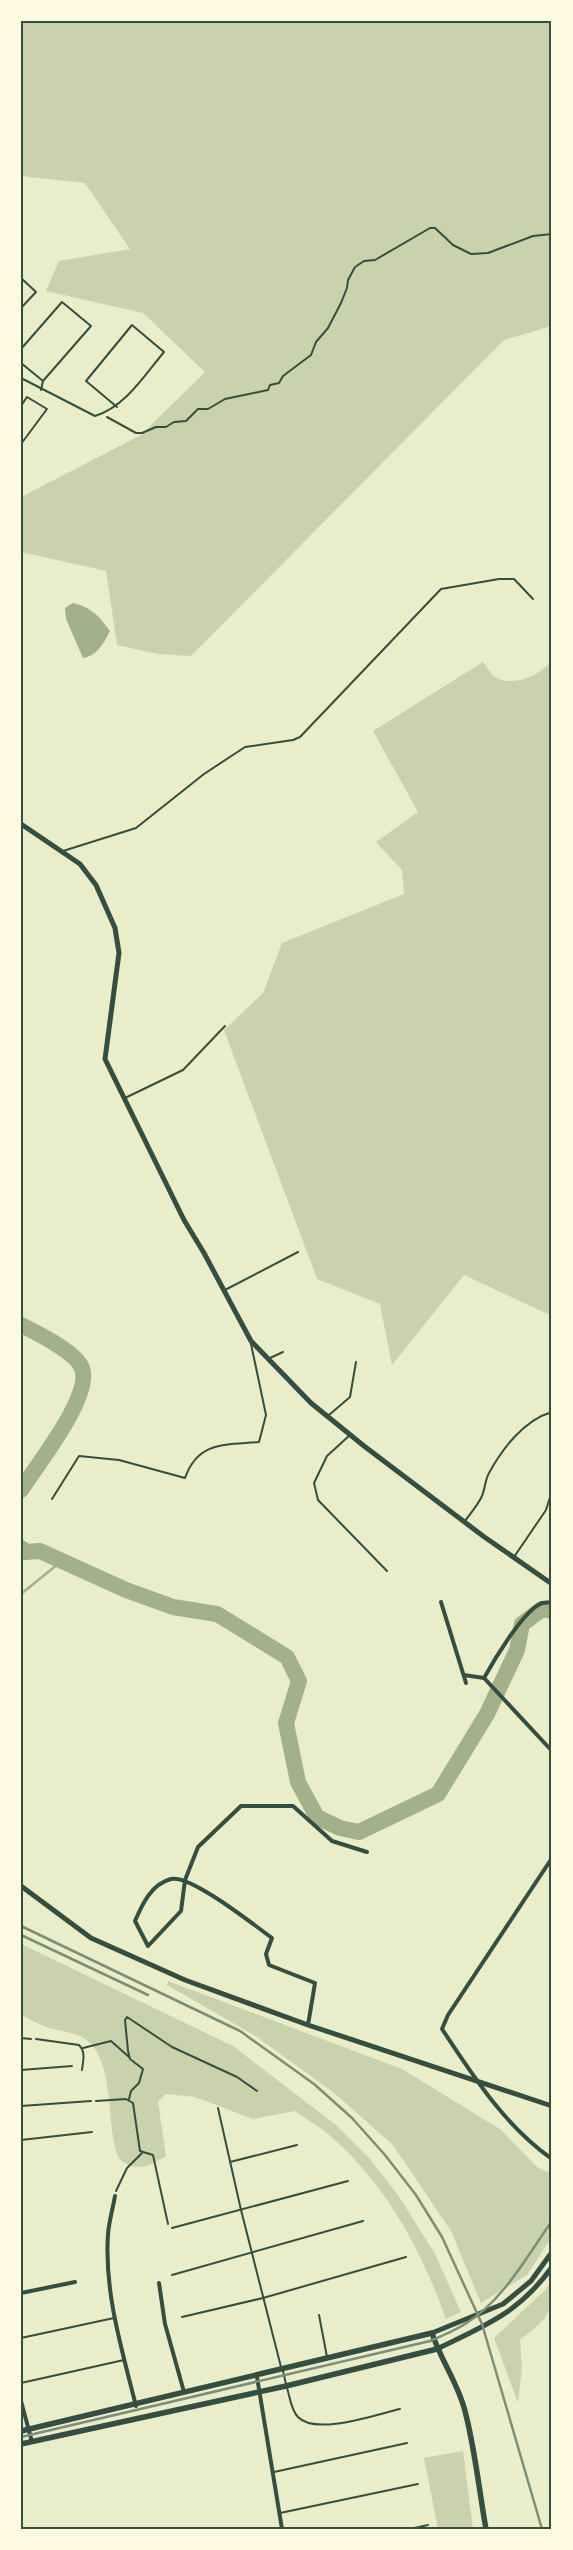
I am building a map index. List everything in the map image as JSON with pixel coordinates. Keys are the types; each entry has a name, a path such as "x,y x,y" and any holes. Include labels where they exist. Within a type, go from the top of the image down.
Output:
{"main road":[{"path":"21,2432 432,2334 437,2349 454,2380 465,2411 486,2529"},
{"path":"21,2444 286,2386 437,2349"}],"street":[{"path":"21,824 80,864 96,885 115,928 119,953 105,1059 179,1211 251,1341 311,1403 350,1435 464,1522 552,1584"},
{"path":"441,1602 466,1683"},
{"path":"484,1679 498,1652 517,1627 540,1604 552,1602"},
{"path":"464,1675 484,1679 511,1705 552,1750"},
{"path":"308,2024 316,1983 270,1965 266,1954 272,1938 184,1880 170,1879 147,1895 135,1922 148,1946 181,1911 184,1880 198,1847 241,1806 293,1806 332,1841 366,1852"},
{"path":"552,1858 448,2015 442,2029 485,2093 530,2144 552,2159"},
{"path":"21,1886 91,1938 185,1980 308,2024 552,2106"},
{"path":"115,2196 108,2234 108,2281 124,2360 136,2406"},
{"path":"432,2334 503,2304 531,2281 552,2252"},
{"path":"437,2349 509,2313 538,2287 552,2267"},
{"path":"21,2293 75,2282"},
{"path":"159,2284 165,2324 184,2394"},
{"path":"257,2377 282,2529"},
{"path":"21,2401 32,2442"}],"lane":[{"path":"21,278 36,292 21,308"},
{"path":"21,350 62,302 91,326 43,381 41,390"},
{"path":"21,378 94,416 118,407 164,352 132,325 86,381 118,407"},
{"path":"21,363 43,381"},
{"path":"21,406 27,397 47,409 21,444"},
{"path":"63,851 136,828 204,774 245,747 293,740 300,736 442,589 499,579 514,579 533,598"},
{"path":"125,1098 183,1070 225,1026"},
{"path":"224,1291 298,1252"},
{"path":"52,1499 79,1456 119,1460 185,1478 190,1464 201,1452 219,1446 259,1442 266,1415 251,1341"},
{"path":"268,1359 283,1352"},
{"path":"328,1417 350,1397 356,1362"},
{"path":"464,1522 482,1497 488,1474 507,1447 520,1431 541,1415 552,1412"},
{"path":"350,1435 328,1456 314,1483 318,1500 387,1571"},
{"path":"514,1557 546,1510 552,1491"},
{"path":"21,2038 31,2039"},
{"path":"21,2070 72,2066"},
{"path":"21,2106 91,2101"},
{"path":"218,2108 240,2210 294,2413 300,2419 309,2423 326,2426 400,2408"},
{"path":"21,2140 92,2132"},
{"path":"230,2162 297,2145"},
{"path":"172,2228 348,2181"},
{"path":"172,2275 363,2221"},
{"path":"182,2317 263,2298 406,2256"},
{"path":"319,2315 328,2360"},
{"path":"21,2338 115,2318"},
{"path":"21,2383 124,2360"},
{"path":"274,2472 407,2444"},
{"path":"280,2513 418,2484"},
{"path":"410,2529 428,2525"}],"path":[{"path":"103,414 136,433 142,433 166,427 174,422 186,421 198,410 208,409 225,399 268,390 270,385 279,383 283,376 311,356 316,342 328,328 341,303 348,280 355,267 364,261 375,260 430,228 434,228 453,245 471,254 488,252 532,236 552,234"},
{"path":"130,2059 125,2020 127,2017 172,2046 237,2077 257,2091"},
{"path":"31,2039 70,2042 79,2045 83,2049 82,2070"},
{"path":"83,2049 111,2042 143,2069 139,2083 131,2091 129,2099"},
{"path":"91,2101 129,2099 133,2103 142,2153"},
{"path":"115,2196 120,2180 127,2168 142,2153"},
{"path":"142,2153 153,2155 168,2227 172,2228"}],"shaded area":[{"path":"21,21 552,21 552,326 504,340 191,656 158,654 117,645 106,571 21,552 21,497 141,435 205,372 143,313 46,291 59,261 130,249 85,183 21,176"},
{"path":"73,603 85,607 94,613 110,631 103,644 88,657 83,658 66,619 65,608"},
{"path":"552,661 552,1316 464,1275 392,1365 380,1304 317,1279 224,1030 263,993 282,943 404,894 402,870 376,842 418,812 373,731 483,662 495,677 510,681 533,675"},
{"path":"21,1944 233,2046 336,2125 369,2158 398,2195 435,2254 461,2312 446,2319 413,2243 400,2219 368,2174 325,2132 295,2111 253,2119 195,2097 166,2094 158,2102 166,2156 151,2164 140,2167 134,2167 123,2162 117,2154 104,2070 98,2054 84,2038 46,2027 21,2015"},
{"path":"168,1981 402,2069 500,2129 537,2167 552,2174 552,2237 527,2275 481,2303 451,2231 393,2145 334,2093 257,2037 167,1985"},
{"path":"552,2280 551,2301 546,2315 537,2326 520,2340 522,2367 518,2403 494,2338 545,2290"},
{"path":"463,2451 473,2529 438,2529 424,2458"}],"waterway":[{"path":"21,1325 54,1342 70,1354 81,1366 83,1378 80,1393 73,1410 51,1447 21,1490"},
{"path":"21,1548 25,1552 40,1551 126,1590 173,1607 217,1614 287,1657 299,1681 286,1723 298,1782 317,1817 340,1828 359,1832 438,1794 487,1714 517,1650 522,1624 542,1609 552,1611"},
{"path":"21,1594 63,1560"}],"railway":[{"path":"21,1926 240,2031 314,2084 352,2118 385,2155 416,2195 442,2237 482,2324 542,2529"},
{"path":"21,1935 148,1995"},
{"path":"21,2437 430,2341 465,2324 491,2303 503,2291 552,2221"}]}
